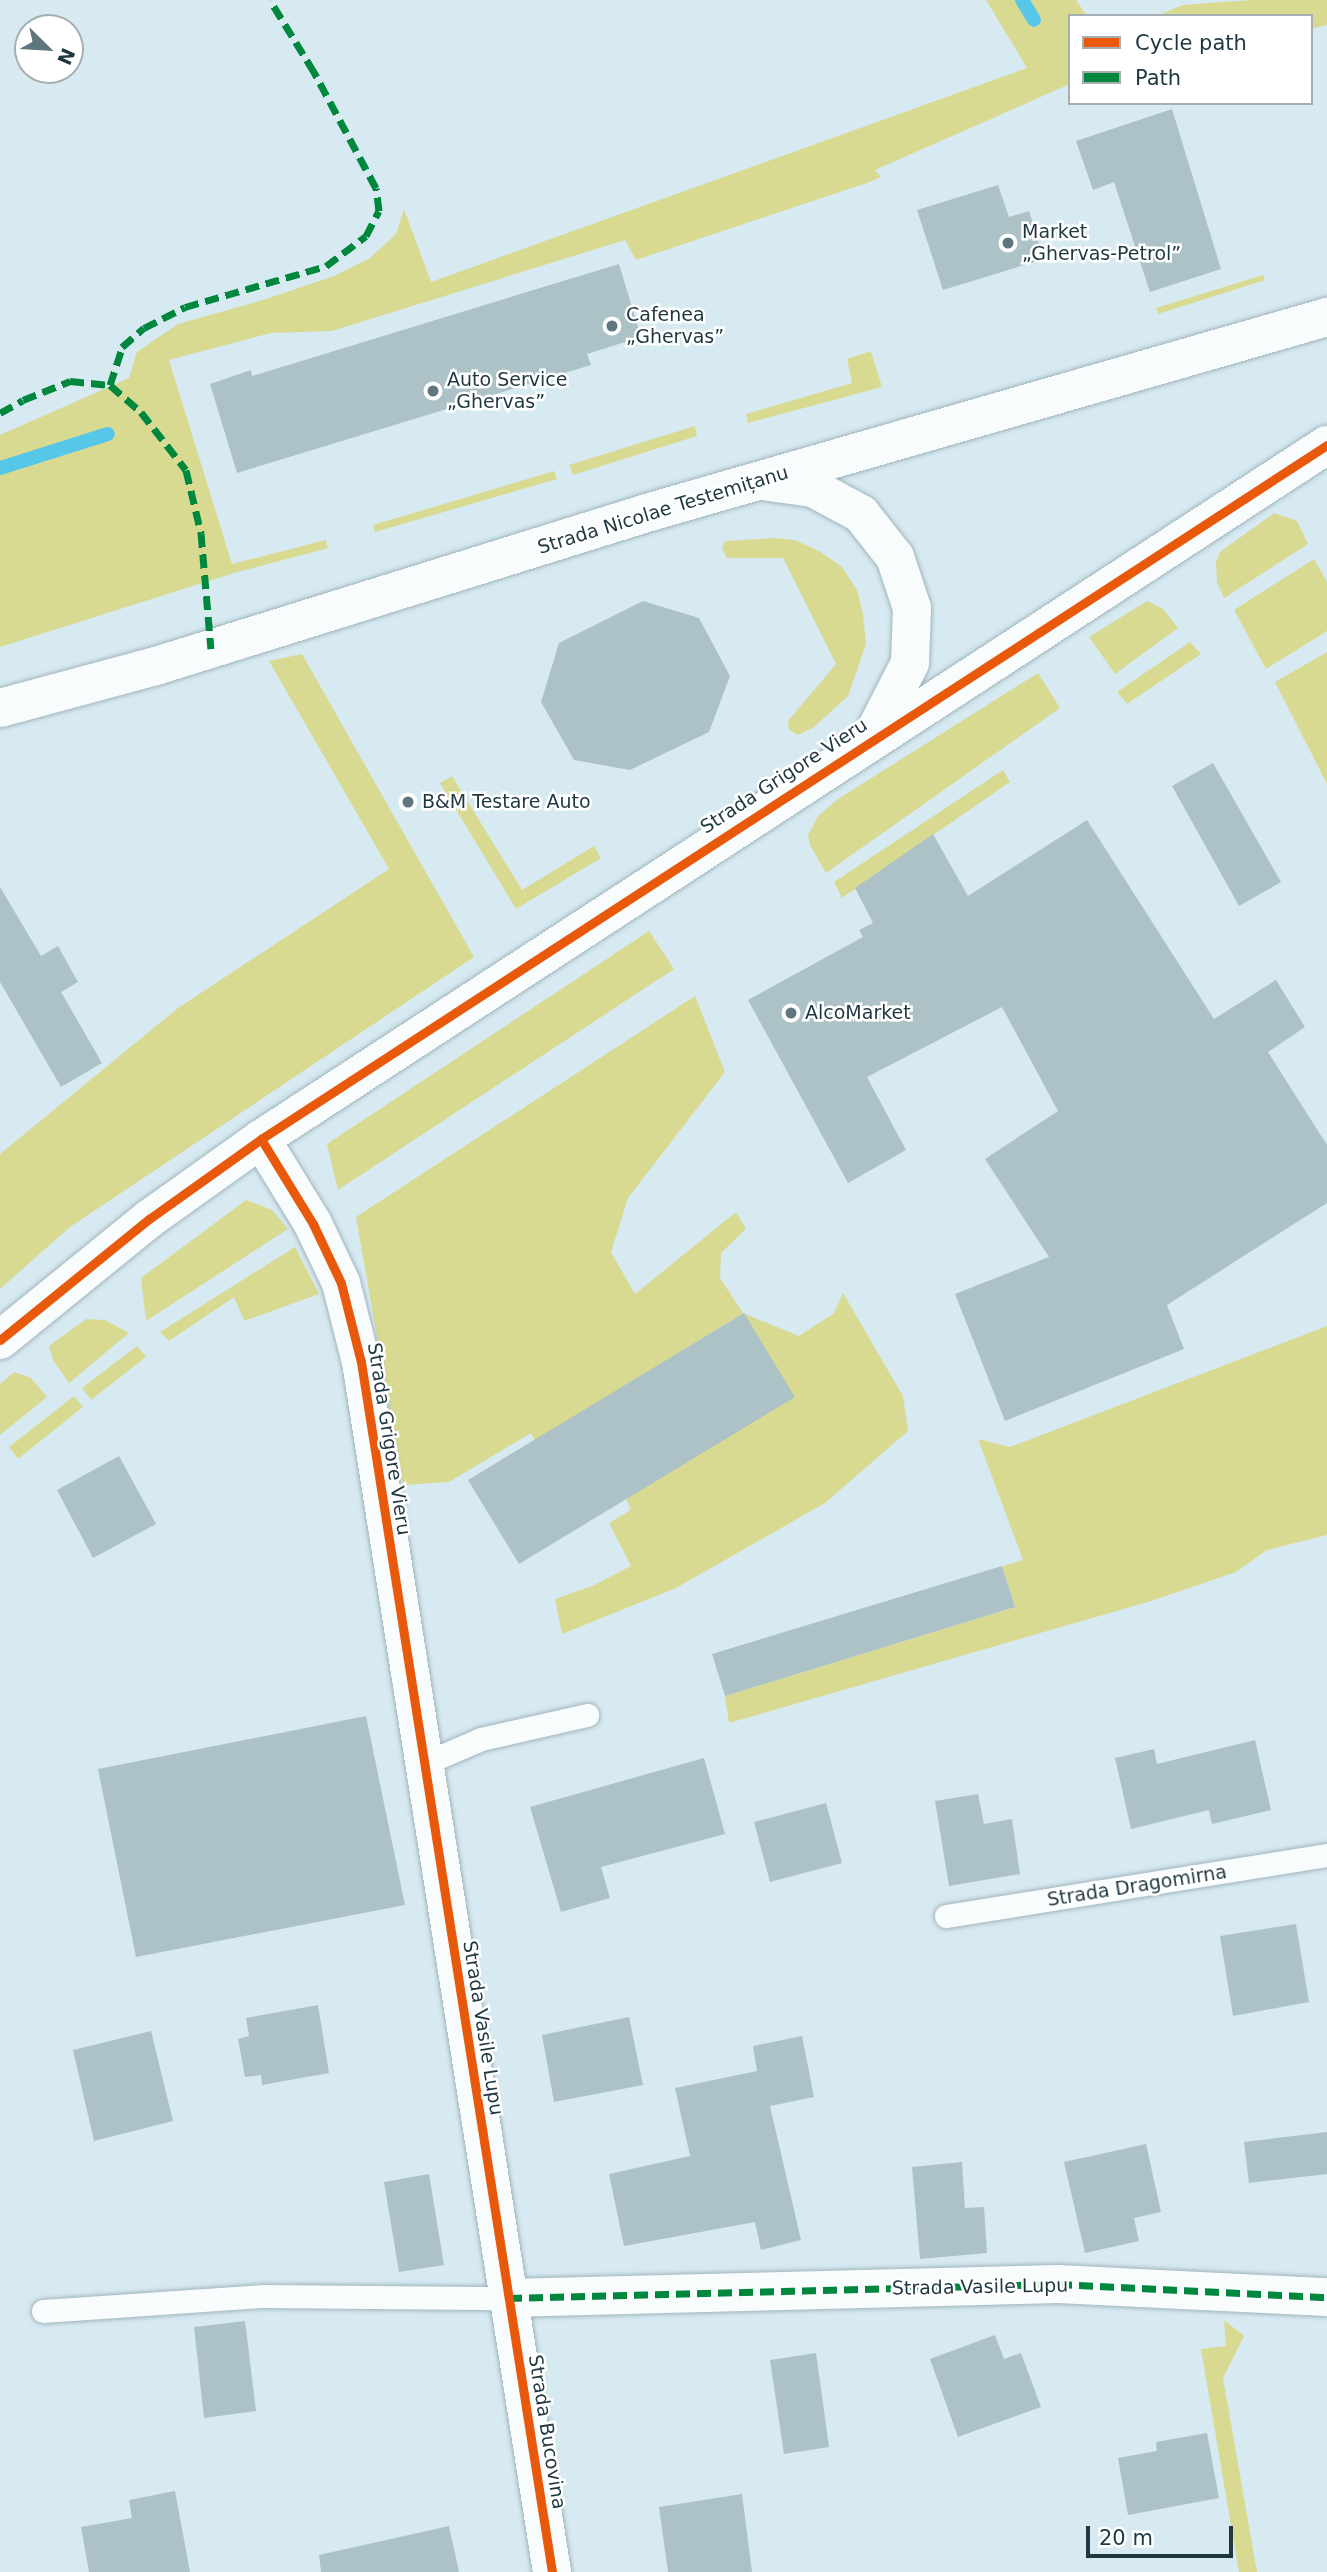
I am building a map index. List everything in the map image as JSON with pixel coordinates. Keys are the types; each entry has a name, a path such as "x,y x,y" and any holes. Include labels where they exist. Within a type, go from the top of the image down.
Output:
{"street":[{"name":"Strada Nicolae Testemițanu","path":"0,708 156,666 760,481 1327,317"},
{"name":"Strada Grigore Vieru","path":"0,1340 149,1219 261,1139 1327,444"},
{"path":"760,481 813,488 860,514 895,557 912,608 910,663 871,739"},
{"name":"Strada Grigore Vieru","path":"261,1139 313,1224 341,1283 361,1362 423,1764"},
{"name":"Strada Vasile Lupu","path":"423,1764 508,2298 1058,2284 1327,2297"},
{"name":"Strada Bucovina","path":"508,2298 552,2572"}],"lane":[{"path":"423,1764 481,1739 587,1715"},
{"name":"Strada Dragomirna","path":"946,1916 1327,1855"},
{"name":"Strada Vasile Lupu","path":"43,2311 264,2296 508,2298"}],"green space":[{"path":"986,0 1076,0 1086,14 1068,14 1068,85 875,170 881,177 867,183 636,260 625,240 332,331 271,333 169,360 232,564 326,540 328,548 234,573 0,647 0,435 129,378 137,352 178,324 334,276 370,258 396,234 404,209 431,282 1027,68"},
{"path":"1251,0 1327,0 1327,25 1313,28 1313,14 1161,14 1183,5"},
{"path":"1263,275 1265,280 1158,314 1156,308"},
{"path":"871,351 882,387 748,423 746,414 852,383 847,359"},
{"path":"695,426 697,436 573,475 569,465"},
{"path":"554,471 557,479 375,532 373,525"},
{"path":"1274,513 1297,521 1308,544 1224,598 1217,582 1216,562 1220,552"},
{"path":"775,538 795,540 819,551 842,567 857,590 863,614 866,644 848,696 814,727 798,735 789,730 788,721 836,664 783,558 727,558 722,549 725,541"},
{"path":"1314,559 1327,582 1327,631 1266,669 1234,610"},
{"path":"1147,601 1163,609 1178,628 1115,674 1089,637"},
{"path":"1190,642 1201,654 1127,704 1117,692"},
{"path":"1327,652 1327,784 1275,682"},
{"path":"302,654 474,957 70,1227 0,1289 0,1154 178,1008 389,869 269,661"},
{"path":"1038,673 1060,708 826,873 810,845 808,835 818,816 838,799"},
{"path":"1003,770 1010,782 842,898 834,882"},
{"path":"452,776 522,890 594,846 601,858 516,909 440,783"},
{"path":"649,931 674,969 338,1190 327,1144"},
{"path":"695,996 725,1072 628,1198 611,1252 635,1294 736,1212 746,1229 721,1253 720,1278 744,1313 535,1441 531,1433 449,1482 403,1485 356,1217"},
{"path":"246,1200 272,1210 288,1229 146,1321 141,1278"},
{"path":"295,1247 319,1294 244,1321 234,1297 169,1341 160,1332"},
{"path":"843,1293 903,1396 908,1431 825,1503 676,1588 562,1634 555,1599 592,1586 631,1566 609,1523 631,1510 626,1499 744,1313 799,1336 834,1313"},
{"path":"86,1319 105,1320 129,1333 69,1383 53,1360 49,1346"},
{"path":"1327,1326 1327,1535 1267,1550 1236,1572 1148,1602 729,1723 725,1696 1015,1607 1002,1566 1023,1560 978,1439 1010,1447"},
{"path":"137,1346 146,1357 91,1400 82,1388"},
{"path":"14,1372 31,1378 47,1397 0,1435 0,1384"},
{"path":"74,1396 83,1407 18,1459 9,1447"},
{"path":"1224,2320 1244,2336 1223,2378 1257,2572 1239,2572 1201,2349 1226,2346"}],"building":[{"path":"1172,109 1221,269 1150,292 1114,182 1093,190 1076,141"},
{"path":"998,185 1009,217 1029,211 1044,259 943,290 917,210"},
{"path":"619,264 641,337 587,354 591,365 237,473 210,384 251,370 252,376"},
{"path":"643,601 699,618 730,676 709,732 630,770 574,760 541,702 559,643"},
{"path":"1213,763 1281,882 1239,906 1172,786"},
{"path":"1087,820 1214,1019 1276,980 1305,1027 1268,1052 1327,1145 1327,1203 1167,1305 1184,1349 1005,1421 955,1294 1049,1257 985,1159 1058,1111 1002,1007 867,1077 906,1150 848,1183 748,1000 863,937 859,930 873,923 855,888 933,834 968,896"},
{"path":"0,887 41,956 58,946 78,982 61,992 102,1063 61,1087 0,982"},
{"path":"744,1313 795,1397 519,1564 468,1480"},
{"path":"119,1456 156,1524 93,1558 57,1490"},
{"path":"1002,1566 1015,1607 725,1696 712,1654"},
{"path":"366,1716 405,1905 136,1957 98,1769"},
{"path":"1255,1740 1271,1810 1212,1824 1209,1810 1131,1829 1115,1758 1154,1749 1157,1764"},
{"path":"704,1758 725,1834 601,1867 610,1898 561,1912 530,1807"},
{"path":"978,1794 984,1824 1012,1819 1020,1874 949,1886 935,1801"},
{"path":"826,1803 842,1863 770,1882 754,1822"},
{"path":"1296,1924 1309,2002 1233,2016 1220,1936"},
{"path":"318,2005 329,2073 262,2085 261,2075 245,2077 238,2039 249,2036 246,2018"},
{"path":"629,2017 643,2085 554,2102 542,2035"},
{"path":"151,2031 173,2121 94,2141 73,2050"},
{"path":"802,2036 814,2097 770,2106 801,2240 761,2250 755,2222 624,2246 609,2174 690,2156 675,2088 757,2071 753,2046"},
{"path":"1327,2132 1327,2174 1249,2183 1244,2142"},
{"path":"1146,2144 1161,2212 1134,2218 1139,2241 1085,2253 1064,2162"},
{"path":"962,2162 965,2208 984,2207 987,2253 920,2259 912,2167"},
{"path":"429,2174 444,2265 399,2272 384,2182"},
{"path":"245,2321 256,2411 204,2418 194,2327"},
{"path":"995,2335 1004,2359 1021,2353 1041,2407 958,2437 930,2359"},
{"path":"816,2353 829,2447 784,2454 770,2360"},
{"path":"1207,2433 1219,2498 1128,2515 1118,2458 1157,2451 1156,2442"},
{"path":"175,2491 190,2572 89,2572 81,2527 132,2518 129,2500"},
{"path":"742,2494 752,2572 668,2572 659,2507"},
{"path":"449,2526 459,2572 321,2572 319,2555"}],"waterway":[{"path":"1022,0 1034,20"},
{"path":"0,468 108,434"}],"marked path":[{"path":"110,385 122,347 144,328 185,307 326,266 366,236 379,211 376,188 314,72 270,0"},
{"path":"0,413 23,400 70,381 110,385 141,412 186,470 201,533 211,649"},
{"path":"508,2298 1058,2284 1327,2297"}],"cycle path":[{"path":"0,1340 149,1219 261,1139 1327,445"},
{"path":"261,1139 313,1224 341,1283 361,1362 552,2572"}],"place":[{"name":"Market „Ghervas-Petrol”","path":"1008,243"},
{"name":"Cafenea „Ghervas”","path":"612,326"},
{"name":"Auto Service „Ghervas”","path":"433,391"},
{"name":"B&M Testare Auto","path":"408,802"},
{"name":"AlcoMarket","path":"791,1013"}]}
